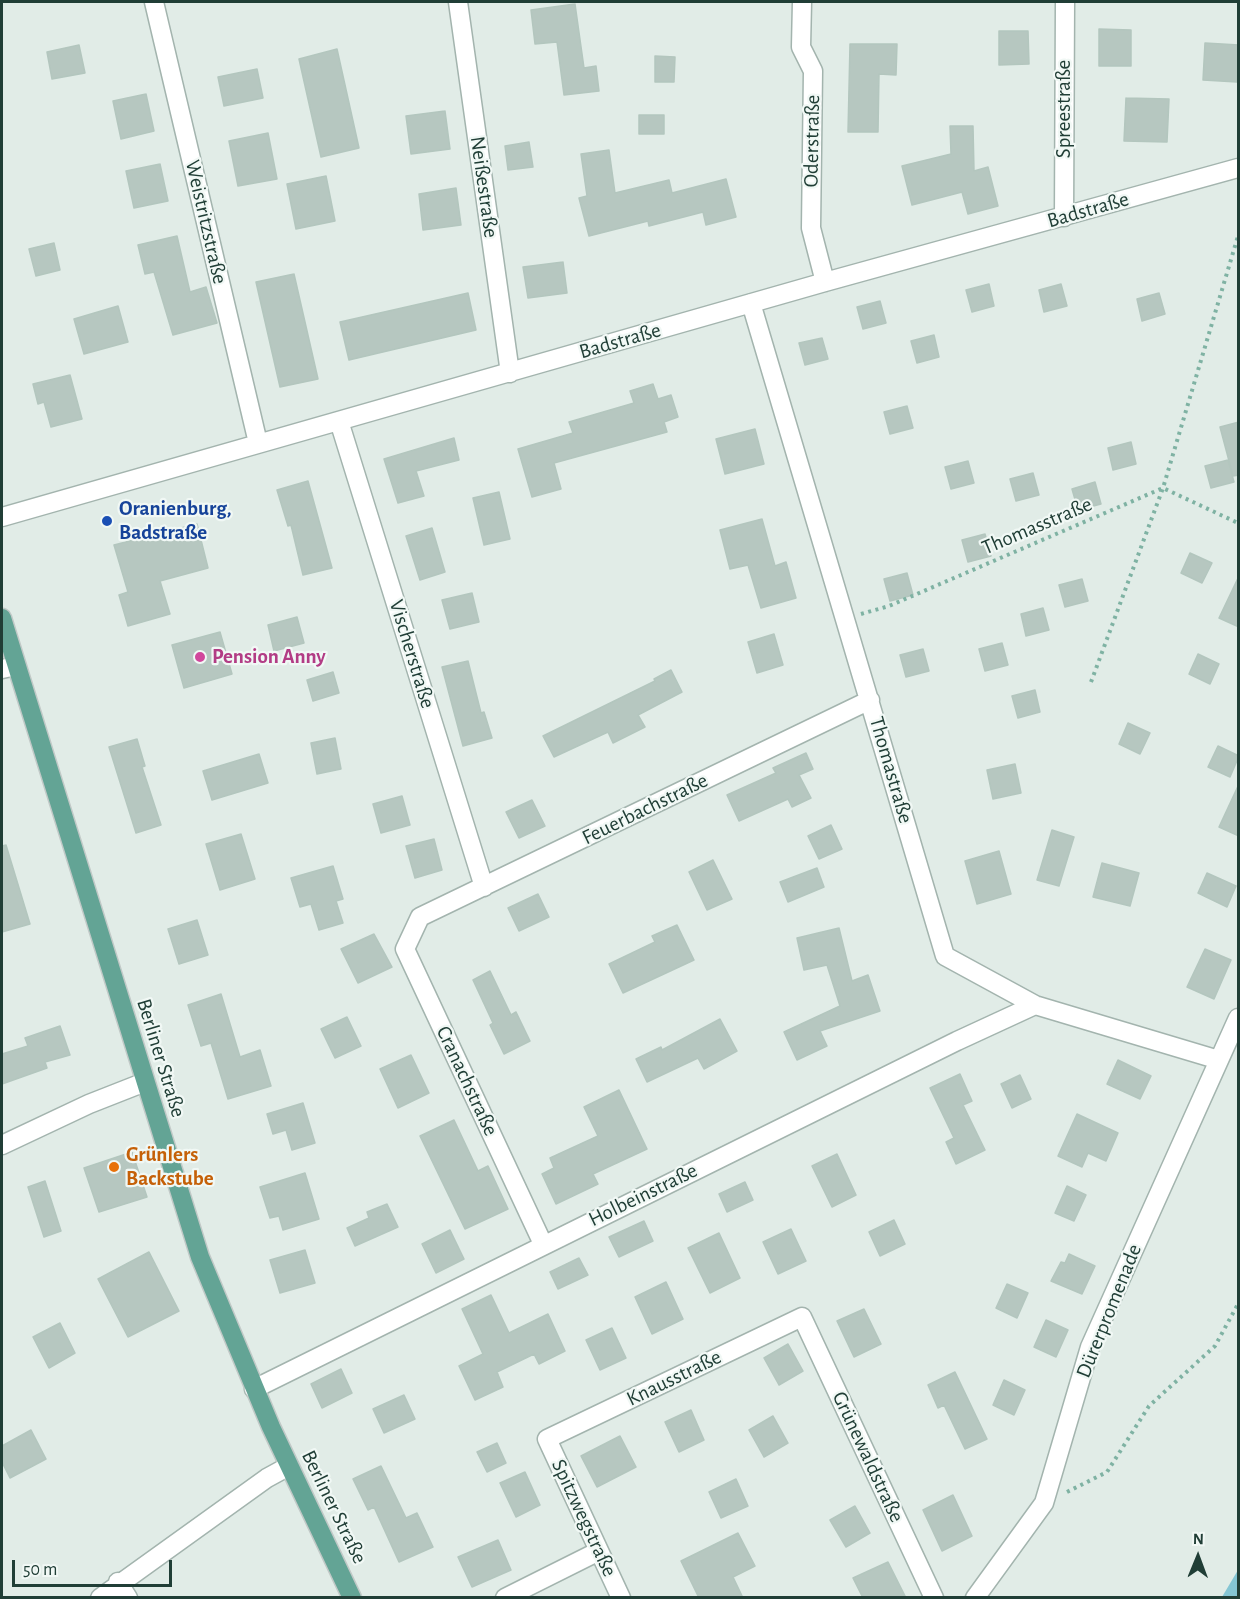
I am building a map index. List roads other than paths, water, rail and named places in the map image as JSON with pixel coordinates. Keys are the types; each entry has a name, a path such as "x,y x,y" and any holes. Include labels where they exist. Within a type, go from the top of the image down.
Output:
{"main road":[{"name":"Berliner Straße","path":"2,618 9,668 200,1257 254,1389 352,1598"}],"street":[{"name":"Weistritzstraße","path":"154,2 258,443"},
{"name":"Neißestraße","path":"458,2 510,373"},
{"name":"Oderstraße","path":"802,2 801,47 813,71 811,228 825,282"},
{"name":"Spreestraße","path":"1064,217 1065,2"},
{"name":"Badstraße","path":"2,517 825,282 1239,168"},
{"name":"Thomastraße","path":"751,303 945,956 1035,1005 1219,1060"},
{"name":"Vischerstraße","path":"339,420 484,886"},
{"name":"Feuerbachstraße","path":"420,917 870,700"},
{"name":"Cranachstraße","path":"420,917 405,949 543,1244"},
{"name":"Holbeinstraße","path":"254,1389 543,1244 1035,1005"},
{"name":"Dürerpromenade","path":"975,1598 1044,1503 1089,1347 1239,1018"},
{"path":"2,1145 89,1104 145,1082"},
{"name":"Knausstraße","path":"547,1439 802,1317"},
{"name":"Grünewaldstraße","path":"802,1317 934,1598"},
{"name":"Spitzwegstraße","path":"547,1439 621,1598"},
{"path":"100,1598 123,1590 267,1479 289,1466"},
{"path":"505,1598 599,1551"}],"water":[{"path":"1238,1570 1238,1597 1222,1597"}],"place":[{"name":"Oranienburg, Badstraße","path":"107,521"},
{"name":"Pension Anny","path":"200,657"},
{"name":"Grünlers Backstube","path":"114,1167"}]}
